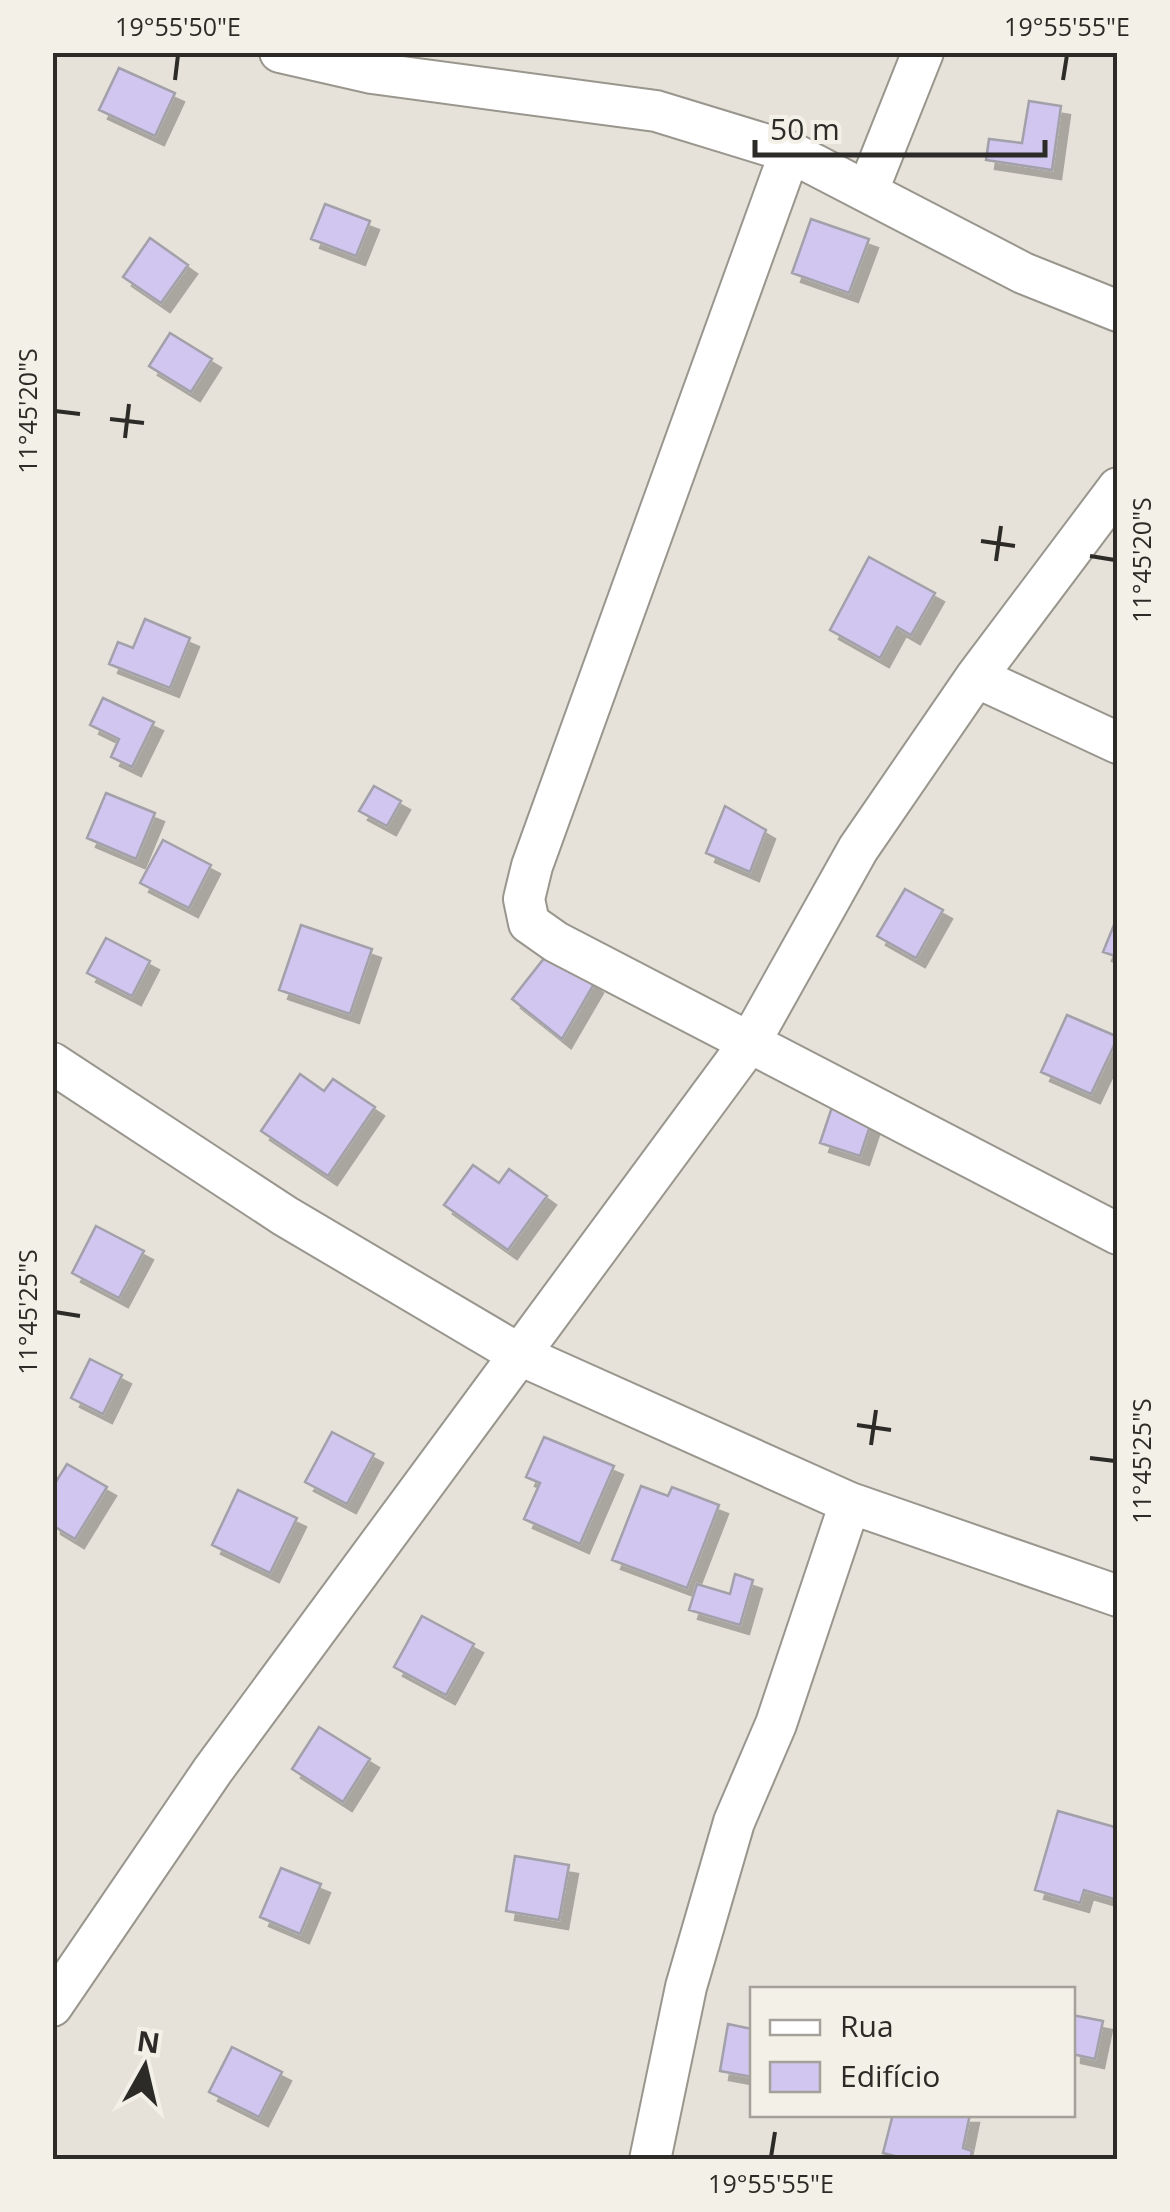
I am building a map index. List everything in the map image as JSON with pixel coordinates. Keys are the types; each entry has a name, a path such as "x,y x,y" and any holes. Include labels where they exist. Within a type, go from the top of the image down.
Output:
{"street":[{"path":"280,52 372,73 656,111 790,152 1023,273 1118,311"},
{"path":"868,190 923,52"},
{"path":"790,152 532,866 524,899 530,923 556,942 1118,1234"},
{"path":"52,2006 213,1770 750,1042 858,848 976,677 1118,488"},
{"path":"976,677 1118,743"},
{"path":"52,1062 286,1216 522,1356 850,1503 1118,1596"},
{"path":"650,2160 686,1987 734,1822 776,1724 850,1503"}],"building":[{"path":"119,68 175,93 155,136 99,110"},
{"path":"1029,101 1061,106 1052,170 986,160 989,139 1022,143"},
{"path":"325,204 370,221 356,256 311,239"},
{"path":"811,219 869,239 849,293 792,273"},
{"path":"150,238 188,265 161,303 123,277"},
{"path":"170,333 212,359 191,392 149,366"},
{"path":"869,557 935,593 911,635 897,627 880,658 830,630"},
{"path":"145,619 190,638 170,688 109,664 118,642 133,648"},
{"path":"103,698 154,722 132,767 111,757 119,739 90,725"},
{"path":"374,786 401,801 387,826 359,811"},
{"path":"106,793 155,813 136,859 87,838"},
{"path":"725,806 766,830 750,872 706,853"},
{"path":"163,840 211,865 189,908 140,883"},
{"path":"905,889 943,910 916,958 877,936"},
{"path":"1118,915 1118,957 1103,952"},
{"path":"301,925 372,949 350,1014 279,990"},
{"path":"106,938 150,961 132,996 87,973"},
{"path":"549,952 594,984 562,1039 512,999"},
{"path":"1067,1015 1118,1037 1091,1094 1041,1072"},
{"path":"300,1074 324,1091 333,1079 375,1107 328,1176 261,1131"},
{"path":"832,1107 872,1120 860,1156 820,1143"},
{"path":"473,1165 499,1183 509,1169 547,1196 508,1250 444,1205"},
{"path":"96,1226 144,1251 119,1298 72,1273"},
{"path":"90,1359 122,1375 103,1414 71,1398"},
{"path":"332,1432 374,1454 347,1504 305,1482"},
{"path":"544,1437 614,1466 580,1544 524,1519 540,1483 526,1477"},
{"path":"67,1464 107,1487 75,1539 52,1525 52,1488"},
{"path":"641,1486 668,1496 672,1487 719,1505 687,1588 612,1560"},
{"path":"238,1490 297,1518 270,1573 212,1545"},
{"path":"735,1574 753,1580 740,1625 689,1610 697,1584 730,1594"},
{"path":"422,1616 474,1644 446,1695 394,1667"},
{"path":"319,1727 370,1759 343,1802 292,1769"},
{"path":"1058,1811 1118,1828 1118,1888 1114,1899 1084,1890 1080,1903 1035,1890"},
{"path":"515,1856 569,1865 559,1920 506,1911"},
{"path":"281,1868 321,1884 300,1934 260,1917"},
{"path":"1075,2016 1103,2021 1095,2059 1075,2055"},
{"path":"728,2024 750,2029 750,2077 720,2071"},
{"path":"232,2047 282,2072 259,2117 209,2092"},
{"path":"892,2117 969,2117 963,2148 972,2151 970,2160 910,2160 883,2153"}]}
